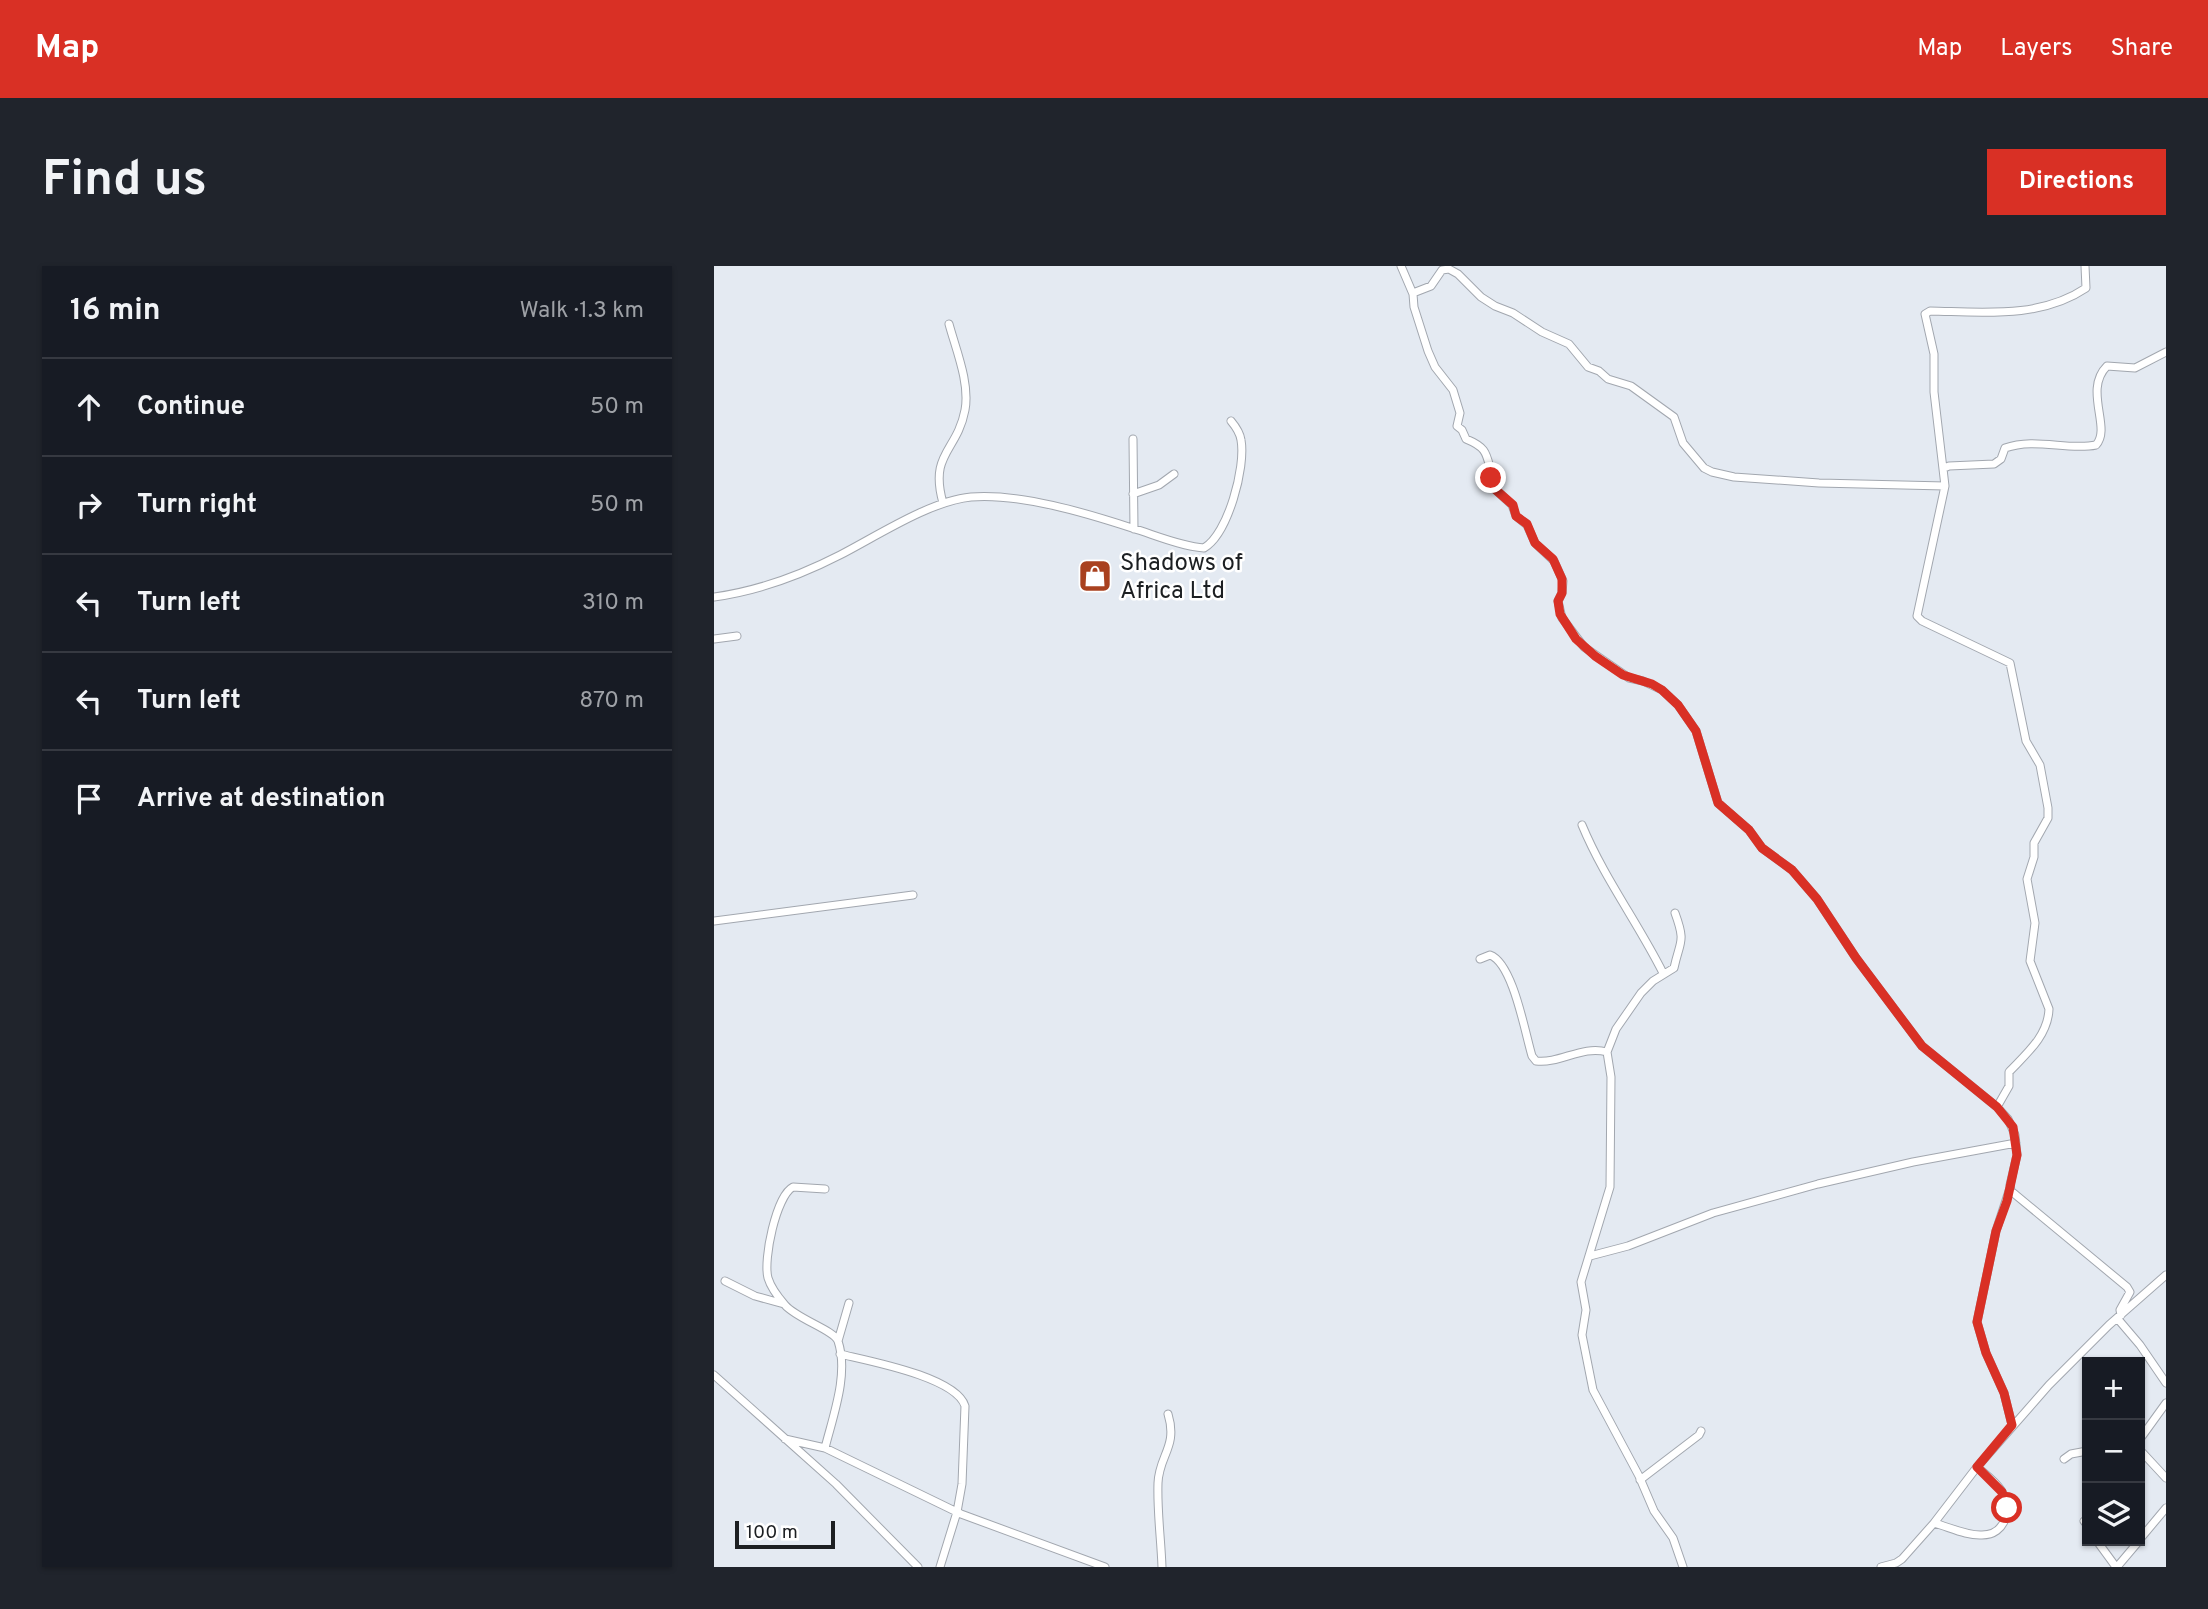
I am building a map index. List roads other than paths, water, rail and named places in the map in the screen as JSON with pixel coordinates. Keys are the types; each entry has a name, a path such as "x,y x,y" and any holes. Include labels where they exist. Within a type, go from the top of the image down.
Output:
{"street":[{"path":"1401,266 1413,292 1414,307 1427,351 1453,390 1460,416 1457,426 1464,432 1466,439 1475,442 1486,452 1492,475 1488,483 1513,505 1516,517 1527,524 1535,543 1553,559 1560,572 1560,614 1576,639 1623,675 1652,684 1678,705 1696,731 1718,803 1749,830 1762,848 1792,870 1817,899 1856,958 1922,1046 1997,1107 2013,1127 2016,1143 2015,1164 1996,1231 1977,1322 1986,1353 2004,1393 2012,1425"},
{"path":"1997,1107 2009,1086 2009,1072 2042,1035 2048,1017 2049,1009 2029,961 2035,923 2027,879 2035,843 2048,818 2044,780 2040,765 2026,741 2010,663 1922,621 1917,616 1945,486 1934,392 1934,354 1925,314 1930,311 2014,312 2065,300 2086,288 2085,266"},
{"path":"1413,292 1432,286 1442,270 1458,274 1488,302 1569,344 1588,367 1599,371 1608,379 1631,386 1674,417 1683,443 1704,468 1712,472 1734,477 1945,486"},
{"path":"943,503 937,478 938,469 960,426 966,403 949,324"},
{"path":"1944,468 1994,464 2001,459 2005,448 2014,446 2050,443 2096,445 2101,437 2097,387 2102,371 2107,366 2135,368 2166,352"},
{"path":"714,597 747,592 820,564 943,503 971,497 1018,500 1073,510 1200,548 1209,545 1227,515 1240,472 1241,437 1231,421"},
{"path":"1133,439 1134,528"},
{"path":"1133,494 1159,485 1174,474"},
{"path":"714,639 737,636"},
{"path":"1582,825 1605,874 1663,974"},
{"path":"714,921 913,895"},
{"path":"1675,913 1682,932 1682,942 1674,968 1647,987 1616,1029 1607,1052 1611,1077 1610,1187 1581,1282 1586,1304 1581,1335 1593,1390 1654,1511 1672,1538 1683,1567"},
{"path":"1480,959 1490,955 1496,957 1510,980 1532,1056 1536,1061 1549,1061 1591,1050 1607,1052"},
{"path":"1590,1256 1628,1246 1713,1213 1818,1184 1913,1162 2016,1143"},
{"path":"825,1189 793,1187 787,1191 780,1201 766,1269 769,1281 785,1305 799,1317 830,1332 838,1341"},
{"path":"2010,1188 2127,1287 2130,1292 2119,1317 2166,1382"},
{"path":"1881,1567 1899,1564 2012,1425 2049,1385 2166,1275"},
{"path":"724,1281 755,1296 785,1305"},
{"path":"825,1448 841,1374 838,1341 849,1303"},
{"path":"840,1354 931,1379 951,1387 963,1398 962,1484 957,1512 940,1567"},
{"path":"714,1375 836,1484 918,1567"},
{"path":"2145,1432 2166,1403"},
{"path":"1162,1567 1158,1479 1170,1447 1172,1429 1168,1414"},
{"path":"1640,1480 1702,1431"},
{"path":"785,1439 825,1448 957,1512 1105,1567"},
{"path":"2064,1459 2082,1452"},
{"path":"2145,1455 2166,1478"},
{"path":"1934,1523 1980,1535 2000,1529 2006,1520 2004,1495 1977,1467"},
{"path":"2145,1533 2166,1508"},
{"path":"2101,1546 2116,1567 2134,1546"}],"place":[{"name":"Shadows of Africa Ltd","path":"1095,576"}]}
